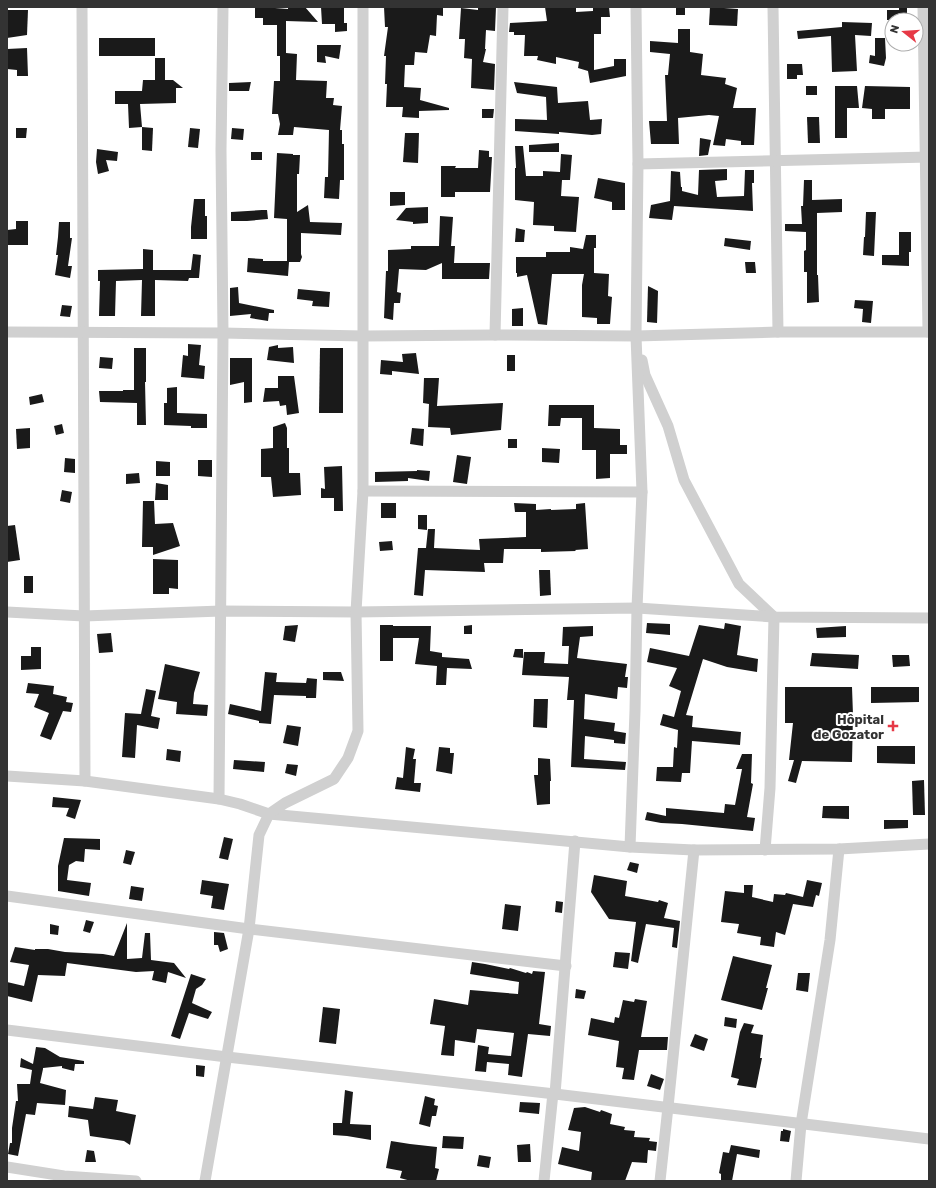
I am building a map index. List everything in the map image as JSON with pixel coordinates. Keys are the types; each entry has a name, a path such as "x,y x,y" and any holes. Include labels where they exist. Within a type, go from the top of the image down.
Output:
{"street":[{"path":"82,7 85,781"},
{"path":"219,800 223,333 221,150 223,7"},
{"path":"205,1181 249,929 259,835 269,814 285,804 334,779 348,758 358,732 356,612 363,491 363,7"},
{"path":"495,335 503,7"},
{"path":"630,847 642,492 636,336 638,164 636,7"},
{"path":"773,7 778,332"},
{"path":"7,332 223,333 363,336 636,336 778,332 929,332 927,157 923,7"},
{"path":"638,164 927,157"},
{"path":"636,336 645,375 668,426 684,480 739,584 774,617 770,788 765,850"},
{"path":"363,491 642,492"},
{"path":"7,612 84,616 221,610 356,612 637,608 774,617 929,618"},
{"path":"7,776 85,781 219,800 240,804 269,814 630,847 694,850 765,850 839,849 929,844"},
{"path":"544,1181 553,1094 555,1094 575,841"},
{"path":"796,1181 801,1124 830,940 839,849"},
{"path":"660,1181 694,850"},
{"path":"7,896 249,929 566,966"},
{"path":"7,1030 929,1139"},
{"path":"7,1167 64,1178 136,1181"}],"building":[{"path":"262,7 288,9 288,7 305,7 318,22 286,21 286,53 297,54 296,80 327,81 326,98 334,98 333,105 342,106 340,130 342,130 342,144 344,144 344,180 340,180 339,199 324,198 325,177 328,177 329,130 294,127 293,135 278,135 280,124 278,114 272,114 274,81 280,81 280,56 277,56 277,25 263,25 263,18 255,18 255,8"},
{"path":"321,7 344,7 344,23 347,23 347,31 335,32 335,24 322,24"},
{"path":"384,7 443,7 443,16 437,15 436,36 430,35 427,53 415,52 414,65 405,65 404,87 421,88 420,100 449,108 449,110 419,111 419,118 402,117 403,107 386,107 386,56 384,56 388,27 385,27"},
{"path":"478,7 496,7 495,31 486,30 486,49 483,62 495,64 494,90 471,88 472,59 464,58 465,39 459,39 461,8 478,10"},
{"path":"545,7 576,7 576,12 593,11 593,7 609,7 610,17 601,17 601,34 594,34 594,70 614,66 614,59 626,59 626,76 590,83 588,71 578,68 579,62 556,57 556,64 537,60 538,56 524,56 525,35 514,35 514,32 509,32 510,23 547,21"},
{"path":"676,7 685,7 685,15 676,15"},
{"path":"710,7 738,9 737,26 709,25"},
{"path":"899,7 907,7 907,12 887,12 887,10 899,10"},
{"path":"7,10 28,10 27,35 7,38"},
{"path":"842,22 872,23 871,36 855,35 857,71 832,72 831,36 798,39 797,31 842,27"},
{"path":"678,29 690,29 690,52 703,54 701,75 726,78 725,84 737,88 733,108 756,108 754,145 741,145 741,141 726,139 725,146 713,145 719,116 709,115 678,118 679,144 651,144 649,121 667,121 665,75 668,75 670,54 650,52 650,41 678,43"},
{"path":"99,38 155,38 155,56 99,56"},
{"path":"875,38 884,38 884,52 886,52 886,58 884,66 869,63 870,55 875,56"},
{"path":"317,45 341,45 339,59 325,56 326,63 317,62"},
{"path":"27,48 28,76 17,76 17,70 7,69 7,49"},
{"path":"155,58 165,58 165,80 173,80 183,88 176,88 176,103 140,104 142,127 129,128 128,104 115,104 115,91 142,91 143,80 155,80"},
{"path":"787,64 802,64 803,75 797,75 797,79 787,79"},
{"path":"251,82 249,91 229,91 229,83"},
{"path":"514,82 557,87 558,103 588,101 590,120 602,119 601,134 592,135 559,132 559,134 515,131 515,119 547,120 546,97 517,93"},
{"path":"806,86 817,86 817,95 806,95"},
{"path":"835,86 857,86 859,108 847,108 847,138 835,138"},
{"path":"865,86 910,87 910,109 885,109 885,119 872,119 872,109 862,108"},
{"path":"482,109 494,109 493,118 482,118"},
{"path":"807,117 819,117 820,143 808,143"},
{"path":"142,127 153,128 152,151 142,150"},
{"path":"16,128 27,128 26,138 16,138"},
{"path":"190,128 200,129 198,148 188,147"},
{"path":"232,128 244,129 243,140 231,139"},
{"path":"405,133 419,133 418,163 403,162"},
{"path":"700,138 711,140 708,155 699,156"},
{"path":"559,143 559,152 529,152 529,145"},
{"path":"515,146 523,146 526,176 543,176 543,171 560,172 561,154 572,155 570,180 562,180 561,196 579,197 576,232 554,231 554,226 533,225 534,202 515,200"},
{"path":"97,149 118,152 117,161 106,160 109,171 98,174 96,162"},
{"path":"479,150 489,151 489,157 492,157 490,192 455,192 455,197 441,197 441,166 456,166 455,168 478,168"},
{"path":"251,152 262,152 262,160 251,160"},
{"path":"277,153 300,155 299,174 297,174 297,212 308,205 310,222 342,223 341,235 301,233 302,257 300,262 289,262 288,276 247,272 248,258 263,259 263,261 287,261 287,219 274,218"},
{"path":"727,169 727,180 715,181 717,197 744,196 745,170 754,170 754,183 752,183 753,211 674,206 672,220 649,218 651,205 670,201 671,171 680,172 682,191 698,195 699,170"},
{"path":"598,178 625,183 625,210 612,210 612,202 594,198"},
{"path":"804,180 812,180 812,200 842,199 842,212 817,213 817,275 819,302 807,303 807,272 804,272 806,232 785,231 785,224 802,224 801,206 803,206"},
{"path":"390,192 405,192 405,205 390,206"},
{"path":"194,199 205,199 207,239 191,239"},
{"path":"428,207 428,223 413,224 413,222 396,220 406,208"},
{"path":"267,210 268,219 231,221 231,212"},
{"path":"866,212 876,212 874,256 863,255"},
{"path":"440,216 453,217 451,246 455,246 454,263 490,263 489,279 442,279 442,263 426,270 399,269 397,292 401,293 400,303 394,303 393,320 384,318 386,271 388,271 388,250 411,249 411,246 439,246"},
{"path":"16,221 28,221 28,245 7,245 7,230 16,229"},
{"path":"59,222 70,222 70,238 72,238 68,266 72,266 70,278 55,275 58,255 56,255"},
{"path":"516,228 525,230 524,242 515,242"},
{"path":"899,232 911,232 909,266 882,265 882,255 899,255"},
{"path":"586,235 596,235 596,248 594,248 594,273 609,274 608,296 612,297 610,324 597,324 597,318 582,317 582,285 584,274 552,274 547,325 538,324 527,275 517,277 516,257 546,257 546,252 570,252 570,247 583,249"},
{"path":"725,238 751,241 750,250 724,246"},
{"path":"143,249 153,250 153,270 191,270 193,254 201,255 199,278 189,278 188,281 155,280 155,316 141,316 142,280 116,281 115,316 99,316 100,281 98,281 98,270 143,269"},
{"path":"745,262 755,262 756,273 746,273"},
{"path":"648,286 658,291 657,323 647,322"},
{"path":"238,287 239,303 274,310 274,313 269,313 268,321 250,318 251,314 230,316 230,288"},
{"path":"298,289 330,292 329,307 312,306 313,301 297,299"},
{"path":"855,300 873,301 871,323 862,322 863,309 854,308"},
{"path":"62,305 72,306 70,317 60,316"},
{"path":"523,308 523,326 512,326 512,309"},
{"path":"188,344 201,345 199,365 205,366 204,379 181,377 183,355 188,356"},
{"path":"278,345 278,348 293,347 294,363 267,360 269,347"},
{"path":"134,348 146,348 146,425 137,425 137,403 100,402 99,391 134,390"},
{"path":"320,348 343,348 343,413 319,413"},
{"path":"416,353 419,374 392,371 392,375 380,374 381,360 403,362 402,354"},
{"path":"507,355 515,355 515,371 507,371"},
{"path":"100,357 113,358 112,369 99,368"},
{"path":"230,358 252,358 252,402 244,403 244,382 230,385"},
{"path":"278,376 294,376 299,413 287,415 286,405 280,406 279,401 263,402 265,388 278,388"},
{"path":"424,378 439,378 437,406 503,403 501,430 451,435 450,428 428,427 429,404 423,403"},
{"path":"177,387 177,413 207,414 207,428 164,425 164,403 167,403 167,388"},
{"path":"42,394 44,402 30,405 29,397"},
{"path":"549,405 594,405 594,428 620,429 620,445 627,445 627,454 610,454 610,478 596,479 596,450 582,450 582,418 561,418 560,426 548,426"},
{"path":"285,423 287,428 287,448 289,448 289,473 300,473 301,495 273,497 271,477 261,477 261,449 273,448 273,427"},
{"path":"62,424 64,433 56,435 54,426"},
{"path":"30,428 30,448 17,449 16,429"},
{"path":"412,428 424,429 423,446 410,444"},
{"path":"508,439 517,439 517,448 508,448"},
{"path":"542,448 560,449 559,463 542,462"},
{"path":"457,455 471,457 467,484 453,482"},
{"path":"65,458 75,459 75,473 64,472"},
{"path":"198,460 212,460 212,477 198,476"},
{"path":"156,461 170,462 170,476 156,476"},
{"path":"342,466 343,511 334,511 334,498 321,498 321,488 325,489 324,467"},
{"path":"417,470 430,471 429,481 408,478 408,481 375,482 375,472"},
{"path":"139,473 140,483 126,484 126,474"},
{"path":"156,483 168,485 168,500 155,500"},
{"path":"62,490 72,492 70,503 60,501"},
{"path":"143,501 154,501 155,524 173,523 180,546 153,555 153,547 142,547"},
{"path":"381,503 396,503 396,518 381,518"},
{"path":"514,503 536,504 536,510 551,510 576,509 576,504 585,503 588,549 575,550 576,551 541,552 541,549 504,549 503,563 484,563 485,572 425,570 423,596 414,595 418,548 426,548 428,529 435,529 434,548 480,550 479,539 526,537 526,512 515,512"},
{"path":"418,515 427,515 427,530 418,529"},
{"path":"15,525 20,560 7,562 7,526"},
{"path":"392,541 393,550 380,551 379,542"},
{"path":"153,559 178,560 178,589 169,588 169,594 153,594"},
{"path":"539,570 550,570 551,595 540,596"},
{"path":"24,576 33,576 33,593 24,593"},
{"path":"647,623 670,624 670,635 646,633"},
{"path":"725,623 741,626 737,655 758,659 757,672 727,667 703,659 686,715 693,716 692,727 741,732 740,745 692,741 690,773 682,773 681,782 656,781 657,767 673,767 674,747 677,748 678,730 660,725 663,714 674,717 681,691 669,686 677,668 647,662 650,648 689,656 699,625 724,629"},
{"path":"298,625 295,642 283,640 285,626"},
{"path":"380,625 431,626 430,651 442,653 442,657 469,659 472,669 447,668 446,685 436,685 437,666 415,664 419,638 393,638 393,661 380,661"},
{"path":"472,625 472,634 464,634 464,626"},
{"path":"593,626 593,636 580,637 577,658 627,664 625,677 628,677 627,688 618,687 617,699 585,694 584,719 615,723 614,731 626,733 625,744 614,743 614,740 585,736 584,759 626,762 625,770 571,767 574,700 567,700 569,677 522,675 524,652 545,652 544,663 568,664 569,646 562,646 563,627"},
{"path":"846,626 846,637 817,638 816,628"},
{"path":"111,633 113,652 99,653 97,634"},
{"path":"31,647 41,647 41,669 21,670 21,656 31,656"},
{"path":"515,649 523,649 523,658 513,657"},
{"path":"812,653 859,655 858,669 810,666"},
{"path":"892,655 909,655 910,666 893,667"},
{"path":"165,664 200,672 194,693 193,704 208,705 207,716 176,714 177,702 158,699"},
{"path":"265,672 277,673 276,682 306,683 307,678 317,679 316,698 306,698 306,696 274,695 271,724 259,723 259,721 228,714 230,704 261,711"},
{"path":"323,672 341,672 344,681 323,680"},
{"path":"28,683 54,686 53,694 67,697 66,702 73,703 71,712 63,711 51,740 40,736 49,713 34,707 39,694 26,693"},
{"path":"785,687 852,687 852,762 802,761 796,783 788,781 794,760 789,760 793,723 785,723"},
{"path":"871,687 919,687 919,702 871,703"},
{"path":"146,689 156,691 151,716 160,718 158,729 137,725 135,758 122,757 125,713 141,714"},
{"path":"534,699 548,699 547,728 533,727"},
{"path":"287,725 301,727 298,746 283,743"},
{"path":"877,746 915,746 915,764 877,763"},
{"path":"406,747 415,749 413,759 416,759 414,783 421,783 420,792 395,789 397,777 403,778"},
{"path":"439,747 450,748 450,753 454,753 452,774 436,771"},
{"path":"167,749 181,751 180,762 166,760"},
{"path":"742,754 752,754 751,783 753,784 747,817 755,818 753,831 661,823 645,820 647,812 666,816 666,808 724,813 725,804 735,805 742,769 736,769"},
{"path":"538,758 550,759 550,804 537,805 534,775 538,775"},
{"path":"234,760 265,762 264,772 233,769"},
{"path":"287,764 298,765 296,776 285,773"},
{"path":"924,780 925,815 913,815 912,781"},
{"path":"53,797 81,800 75,819 66,816 69,808 52,807"},
{"path":"823,806 849,806 849,819 822,818"},
{"path":"884,820 908,820 908,828 884,829"},
{"path":"224,837 233,839 228,860 219,858"},
{"path":"64,838 100,839 100,850 85,849 84,862 76,861 69,865 67,880 91,883 89,896 58,891 58,866"},
{"path":"126,850 135,852 131,865 123,863"},
{"path":"630,862 639,864 637,873 627,870"},
{"path":"594,875 627,881 625,896 658,902 659,900 668,903 664,918 680,921 677,948 672,947 674,928 646,924 638,963 631,961 636,922 609,919 591,892"},
{"path":"202,880 229,884 224,910 211,908 213,896 200,894"},
{"path":"807,880 822,883 819,896 816,895 813,907 793,904 785,935 776,932 774,947 760,945 761,937 737,933 739,924 721,922 725,891 744,893 744,885 753,885 752,897 773,902 774,894 785,895 786,893 803,897"},
{"path":"131,886 144,888 142,901 129,899"},
{"path":"556,901 563,902 562,913 555,912"},
{"path":"505,904 521,906 518,931 502,929"},
{"path":"86,920 94,922 90,933 83,931"},
{"path":"127,923 127,959 142,958 145,933 150,933 151,960 174,963 186,978 168,972 166,983 152,980 154,971 136,972 67,963 65,976 38,975 32,1002 7,996 7,982 24,986 29,965 10,962 15,947 114,956"},
{"path":"50,924 59,926 58,935 50,934"},
{"path":"214,932 224,933 228,949 220,952 218,945 214,945"},
{"path":"615,952 630,953 628,969 613,967"},
{"path":"733,956 772,965 762,1010 721,1000"},
{"path":"472,962 510,968 532,974 533,971 545,972 539,1024 551,1026 550,1036 528,1034 522,1077 508,1075 509,1064 487,1062 486,1072 475,1071 478,1045 489,1047 488,1054 511,1056 514,1033 477,1029 475,1043 455,1040 454,1056 441,1055 445,1026 430,1024 434,999 468,1005 470,990 518,994 519,982 470,974"},
{"path":"798,973 810,973 808,992 796,990"},
{"path":"191,974 206,979 202,985 196,989 192,1003 212,1012 208,1019 189,1013 180,1039 171,1036"},
{"path":"576,989 586,991 584,999 575,998"},
{"path":"635,999 647,1001 641,1037 668,1037 667,1050 639,1050 634,1080 622,1079 624,1068 616,1067 619,1041 588,1035 591,1018 614,1023 615,1017 619,1018 623,1000 634,1002"},
{"path":"323,1007 340,1009 336,1044 319,1042"},
{"path":"725,1017 737,1019 736,1028 724,1026"},
{"path":"744,1023 754,1025 751,1033 763,1035 760,1058 762,1058 756,1088 737,1085 739,1079 731,1077 740,1032"},
{"path":"695,1034 708,1039 704,1051 690,1046"},
{"path":"36,1047 45,1048 60,1057 84,1061 84,1064 75,1064 74,1071 62,1068 62,1066 43,1068 40,1083 66,1090 65,1105 37,1103 35,1115 26,1114 18,1156 8,1154 10,1143 12,1143 12,1128 16,1101 18,1101 17,1084 30,1084 32,1070 20,1067 21,1058 33,1064"},
{"path":"196,1065 205,1066 204,1077 196,1076"},
{"path":"651,1074 664,1079 660,1090 647,1086"},
{"path":"345,1090 353,1092 350,1124 371,1125 371,1140 333,1135 333,1123 342,1123"},
{"path":"425,1096 435,1099 434,1105 438,1106 436,1116 432,1116 430,1127 419,1124"},
{"path":"95,1097 118,1100 116,1111 136,1115 130,1145 124,1141 90,1136 88,1120 68,1117 69,1106 93,1109"},
{"path":"520,1102 540,1103 539,1114 519,1112"},
{"path":"585,1107 612,1114 610,1124 625,1127 624,1130 635,1131 634,1137 650,1138 649,1141 657,1142 656,1151 648,1150 647,1163 632,1162 625,1181 591,1181 592,1172 558,1164 562,1147 579,1151 581,1132 568,1130 574,1108"},
{"path":"783,1129 791,1131 789,1142 780,1141 781,1131 783,1131"},
{"path":"443,1136 464,1137 463,1149 442,1148"},
{"path":"391,1141 437,1147 435,1168 439,1169 436,1181 411,1181 400,1178 402,1171 386,1168"},
{"path":"530,1144 531,1162 518,1162 517,1145"},
{"path":"731,1145 760,1150 759,1158 737,1154 732,1181 721,1181 721,1174 719,1173 723,1152 729,1153"},
{"path":"87,1150 94,1151 96,1162 85,1162"},
{"path":"479,1155 491,1157 489,1168 477,1166"}],"place":[{"name":"Hôpital de Gozator","path":"893,726"}]}
